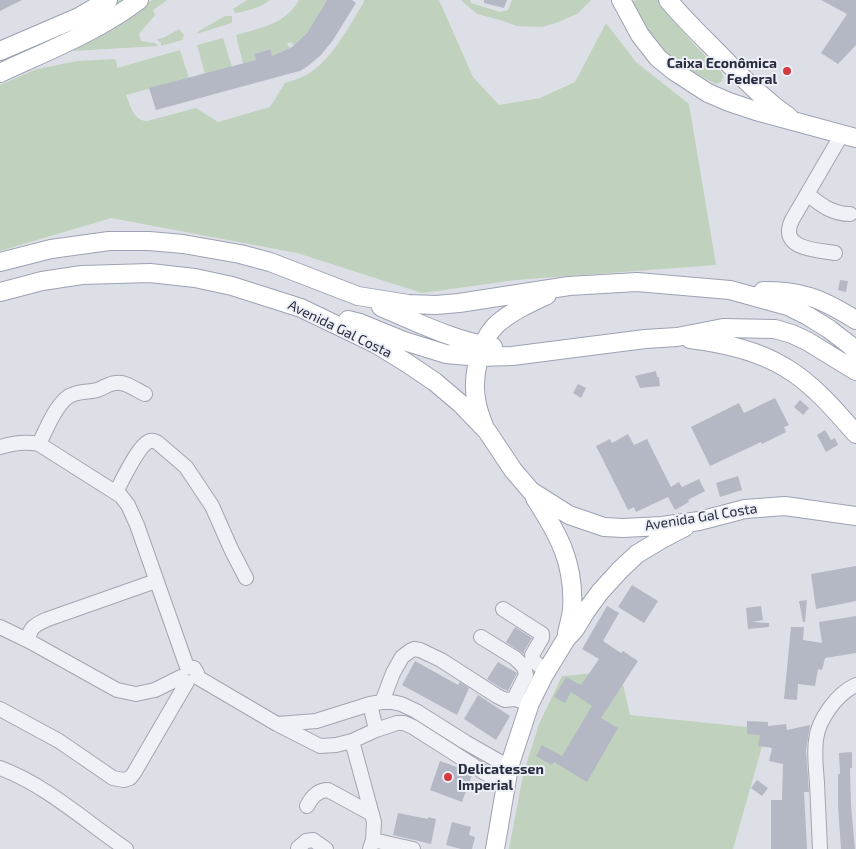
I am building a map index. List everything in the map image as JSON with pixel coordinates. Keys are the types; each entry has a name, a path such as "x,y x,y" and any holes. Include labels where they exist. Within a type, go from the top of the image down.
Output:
{"main road":[{"path":"0,51 79,17 108,0"},
{"path":"0,73 96,28 122,13 139,0"},
{"path":"621,0 640,35 658,58 674,72 708,93 745,108 849,136"},
{"path":"668,0 753,88 779,111 796,122"},
{"path":"708,93 719,96 730,92 735,82 735,76 729,63"},
{"path":"0,262 52,249 109,241 149,241 183,244 240,254 263,260 358,296 481,351"},
{"name":"Avenida Gal Costa","path":"0,292 25,285 82,275 150,274 194,278 232,286 301,308 376,344 407,362 435,382 461,404 486,431 513,470 531,491 569,515 604,527 662,526 699,520 745,509 785,506 856,516"},
{"path":"358,296 408,304 436,305 568,286 637,282 730,290 770,291 808,296 856,320"},
{"path":"486,431 476,402 475,381 481,351 496,326 506,317 532,302 568,286"},
{"path":"730,290 788,306 829,329 856,352"},
{"path":"301,308 360,323 404,341 446,354 481,351 541,352 645,339 677,337 723,328 775,329 807,341 856,370"},
{"path":"677,337 727,345 757,354 786,368 809,385 856,434"},
{"path":"531,491 553,526 563,546 568,562 572,581 572,611 566,640"},
{"path":"785,506 856,503"},
{"path":"495,849 522,701 547,670 600,592 620,570 638,554 699,520"}],"street":[{"path":"835,253 814,250 798,245 789,237 789,227 807,194 849,136"},
{"path":"807,194 828,210 841,214 850,214"},
{"path":"39,444 62,403 68,396 74,393 98,390 116,382 123,383 144,394"},
{"path":"116,492 141,448 154,440 186,467 212,506 246,578"},
{"path":"0,447 13,443 30,442 39,444 121,496 133,516 188,676 320,746 352,741 376,730 397,723 404,723 485,773 507,776"},
{"path":"29,641 28,635 35,625 156,580"},
{"path":"503,609 542,634 542,638 532,658 547,670"},
{"path":"0,627 117,690 136,694 156,690 188,676"},
{"path":"376,730 376,703 402,657 414,650 420,650 441,660 505,700 522,701 526,675 524,667 515,658 481,638"},
{"path":"0,709 59,740 113,778 124,780 130,778 134,773 188,676"},
{"path":"820,849 815,756 816,739 820,724 833,703 849,688 856,685"},
{"path":"277,724 316,721 376,703 392,702 401,704 416,711 486,755 507,776"},
{"path":"316,721 320,746"},
{"path":"352,741 374,822 372,844 413,849"},
{"path":"0,768 33,784 126,849"},
{"path":"307,806 310,799 324,790 328,790 372,814"},
{"path":"298,848 306,842 313,840 326,849"}],"green space":[{"path":"116,0 127,0 108,13 0,66 0,55"},
{"path":"152,0 167,0 153,10 155,15 139,34 141,41 155,43 159,46 72,51 114,29"},
{"path":"247,0 270,0 254,9 235,13 233,9"},
{"path":"299,0 327,0 307,33 294,45 290,42 287,44 290,48 272,56 269,49 254,54 256,60 243,64 236,35 280,20 294,8"},
{"path":"364,0 439,0 473,77 499,105 540,98 575,82 606,23 636,62 689,104 716,265 516,280 422,293 297,253 111,218 0,251 0,85 37,69 77,61 115,59 117,68 180,50 189,78 126,95 133,112 139,118 147,121 196,108 218,122 270,107 285,83 298,79 310,72 328,56 344,35"},
{"path":"461,0 470,0 471,3 500,12 508,10 512,0 591,0 577,14 542,27 517,26 477,14"},
{"path":"658,0 673,20 722,73 721,82 716,84 676,63 661,52 628,2"},
{"path":"225,16 232,16 232,23 196,34 199,31"},
{"path":"179,29 184,35 182,40 161,46 158,39"},
{"path":"223,38 232,67 205,74 197,45"},
{"path":"620,671 630,715 767,729 733,849 509,849 523,775 539,724 562,676"}],"building":[{"path":"0,0 22,0 0,11"},
{"path":"327,0 352,0 356,3 333,40 321,55 308,66 300,71 156,110 149,88 256,60 254,54 270,49 272,56 292,47 307,33"},
{"path":"484,0 507,0 504,8 484,3"},
{"path":"821,0 856,0 856,45 838,64 821,53 847,14"},
{"path":"840,280 848,281 846,292 838,290"},
{"path":"656,371 660,386 640,388 635,376"},
{"path":"578,384 586,388 581,398 573,393"},
{"path":"775,398 789,425 784,427 786,432 710,466 691,427 739,403 744,413"},
{"path":"800,400 809,408 803,415 794,407"},
{"path":"825,430 831,440 835,438 838,445 826,452 817,435"},
{"path":"628,434 634,445 647,439 671,487 679,482 682,487 699,479 705,491 675,510 668,497 636,512 634,507 628,510 596,446 610,439 612,443"},
{"path":"738,476 742,490 720,497 716,483"},
{"path":"856,566 856,601 816,609 811,574"},
{"path":"632,585 658,601 644,623 618,607"},
{"path":"807,600 805,622 803,622 799,601"},
{"path":"607,606 619,613 603,641 638,661 601,718 618,728 587,782 554,762 552,765 536,756 542,745 562,756 592,706 571,692 565,703 554,697 566,677 581,685 599,659 582,649"},
{"path":"761,606 763,620 752,622 769,623 769,627 748,629 746,608"},
{"path":"856,616 856,653 825,658 822,670 818,669 815,686 798,684 797,700 784,699 791,627 804,627 803,640 822,643 819,622"},
{"path":"515,627 532,638 524,654 506,642"},
{"path":"415,661 458,685 460,682 469,688 457,715 402,685"},
{"path":"498,662 517,673 508,691 487,679"},
{"path":"478,695 510,716 496,740 464,719"},
{"path":"747,721 768,722 768,726 786,724 787,730 810,725 806,750 809,792 804,792 807,849 771,849 771,800 782,800 783,764 769,761 772,748 758,746 760,735 747,734"},
{"path":"852,752 852,768 850,768 851,805 855,849 841,849 838,806 839,753"},
{"path":"440,761 465,770 472,775 462,802 430,790"},
{"path":"757,780 768,788 762,796 751,788"},
{"path":"398,813 436,819 431,844 393,835"},
{"path":"452,822 471,827 469,835 475,837 472,849 461,849 446,845"}],"place":[{"name":"Caixa Econômica Federal","path":"787,71"},
{"name":"Delicatessen Imperial","path":"448,777"}]}
